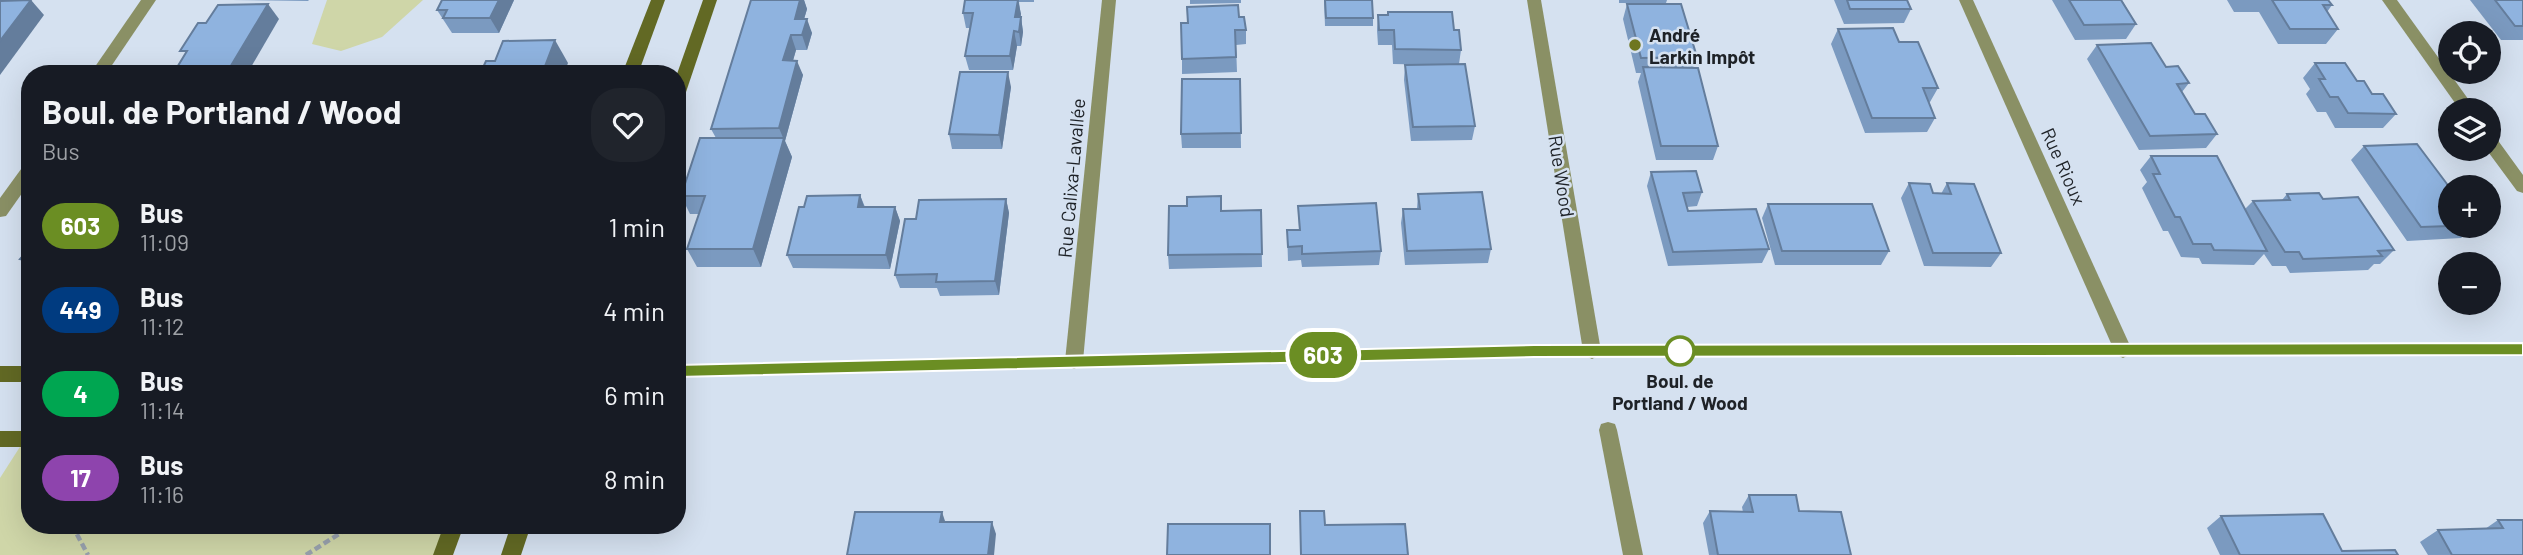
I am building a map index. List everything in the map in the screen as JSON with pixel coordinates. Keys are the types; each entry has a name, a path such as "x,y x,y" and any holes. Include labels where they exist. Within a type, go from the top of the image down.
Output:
{"main road":[{"path":"633,65 658,0"},
{"path":"686,68 710,0"},
{"path":"0,374 21,374"},
{"path":"0,439 21,439"},
{"path":"443,555 451,534"},
{"path":"511,555 518,534"}],"street":[{"path":"103,65 149,0"},
{"name":"Rue Calixa-Lavallée","path":"1074,361 1109,0"},
{"name":"Rue Wood","path":"1534,0 1591,351"},
{"name":"Rue Rioux","path":"1966,0 2123,350"},
{"path":"2389,0 2459,98"},
{"path":"2501,157 2523,187"},
{"path":"0,211 21,182"},
{"path":"1608,430 1633,555"}],"path":[{"path":"77,534 88,555"},
{"path":"306,555 339,534"}],"green space":[{"path":"327,0 423,0 382,37 341,51 312,44"},
{"path":"21,445 21,534 451,534 443,555 0,555 0,478"}],"building":[{"path":"31,0 0,41 0,1"},
{"path":"442,0 499,0 490,18 443,18 447,10 437,10"},
{"path":"751,0 800,0 795,19 807,19 802,35 791,35 783,60 797,61 779,128 711,129"},
{"path":"965,0 1018,0 1015,17 1021,17 1019,32 1014,31 1010,56 965,56 973,13 963,13"},
{"path":"1325,0 1372,0 1373,18 1326,18"},
{"path":"1847,0 1907,0 1911,9 1850,9"},
{"path":"2069,0 2121,0 2136,24 2084,25"},
{"path":"2272,0 2328,0 2332,5 2323,5 2338,29 2290,29"},
{"path":"2495,0 2523,0 2523,26 2515,26"},
{"path":"268,4 231,65 178,65 187,51 180,51 198,23 206,23 218,5"},
{"path":"1627,4 1681,4 1697,57 1641,58"},
{"path":"1238,5 1239,17 1244,17 1246,30 1235,30 1236,57 1182,59 1181,23 1188,23 1187,7"},
{"path":"1388,12 1452,12 1454,30 1459,30 1461,50 1395,49 1394,30 1379,30 1378,15 1388,15"},
{"path":"1893,28 1899,42 1918,42 1938,88 1923,88 1935,118 1872,118 1838,29"},
{"path":"555,40 545,65 484,65 486,61 495,61 503,41"},
{"path":"2151,43 2166,67 2178,66 2189,83 2177,84 2195,114 2205,114 2217,134 2150,136 2097,45"},
{"path":"2315,63 2345,63 2357,81 2364,81 2372,94 2383,94 2396,114 2348,113 2338,97 2330,97 2319,79 2325,79"},
{"path":"1465,64 1475,126 1413,127 1405,65"},
{"path":"1643,67 1698,68 1718,146 1661,146"},
{"path":"960,72 1008,72 999,135 949,134"},
{"path":"1182,79 1240,79 1241,133 1181,134"},
{"path":"700,138 784,138 753,249 687,249 705,196 686,196 686,181"},
{"path":"2417,144 2440,175 2438,175 2438,226 2421,227 2364,146"},
{"path":"2151,156 2217,156 2267,251 2214,250 2211,244 2193,244 2180,217 2175,217 2153,174 2160,174"},
{"path":"1696,171 1702,192 1683,193 1688,211 1756,209 1769,249 1673,252 1651,172"},
{"path":"1909,183 1930,184 1933,193 1951,194 1947,183 1974,184 2001,253 1933,253"},
{"path":"1482,192 1491,249 1407,251 1403,209 1420,209 1418,194"},
{"path":"2319,193 2323,199 2358,197 2394,250 2378,251 2382,256 2303,259 2299,252 2285,252 2253,201 2290,200 2287,194"},
{"path":"860,195 858,207 895,207 886,255 787,255 799,207 804,207 807,196"},
{"path":"1221,196 1221,211 1261,210 1262,254 1168,255 1169,206 1187,206 1187,197"},
{"path":"1006,199 995,281 936,282 937,274 895,275 905,219 916,219 919,200"},
{"path":"1376,203 1381,251 1302,254 1302,246 1288,247 1287,230 1300,230 1298,206"},
{"path":"1768,204 1872,204 1889,251 1782,251"},
{"path":"1749,495 1796,495 1799,511 1841,512 1851,555 1718,555 1710,511 1753,512"},
{"path":"1300,511 1324,511 1325,525 1405,524 1408,555 1301,555"},
{"path":"855,512 942,512 940,522 992,522 988,555 847,555"},
{"path":"2323,514 2342,551 2395,550 2398,555 2240,555 2221,516"},
{"path":"2498,520 2523,520 2523,555 2452,555 2438,530 2503,528"},
{"path":"1168,524 1270,524 1270,555 1167,555"}],"bus line":[{"name":"603","path":"686,371 1534,351 2523,349"}],"place":[{"name":"André Larkin Impôt","path":"1635,45"},
{"name":"Boul. de Portland / Wood","path":"1680,351"}]}
